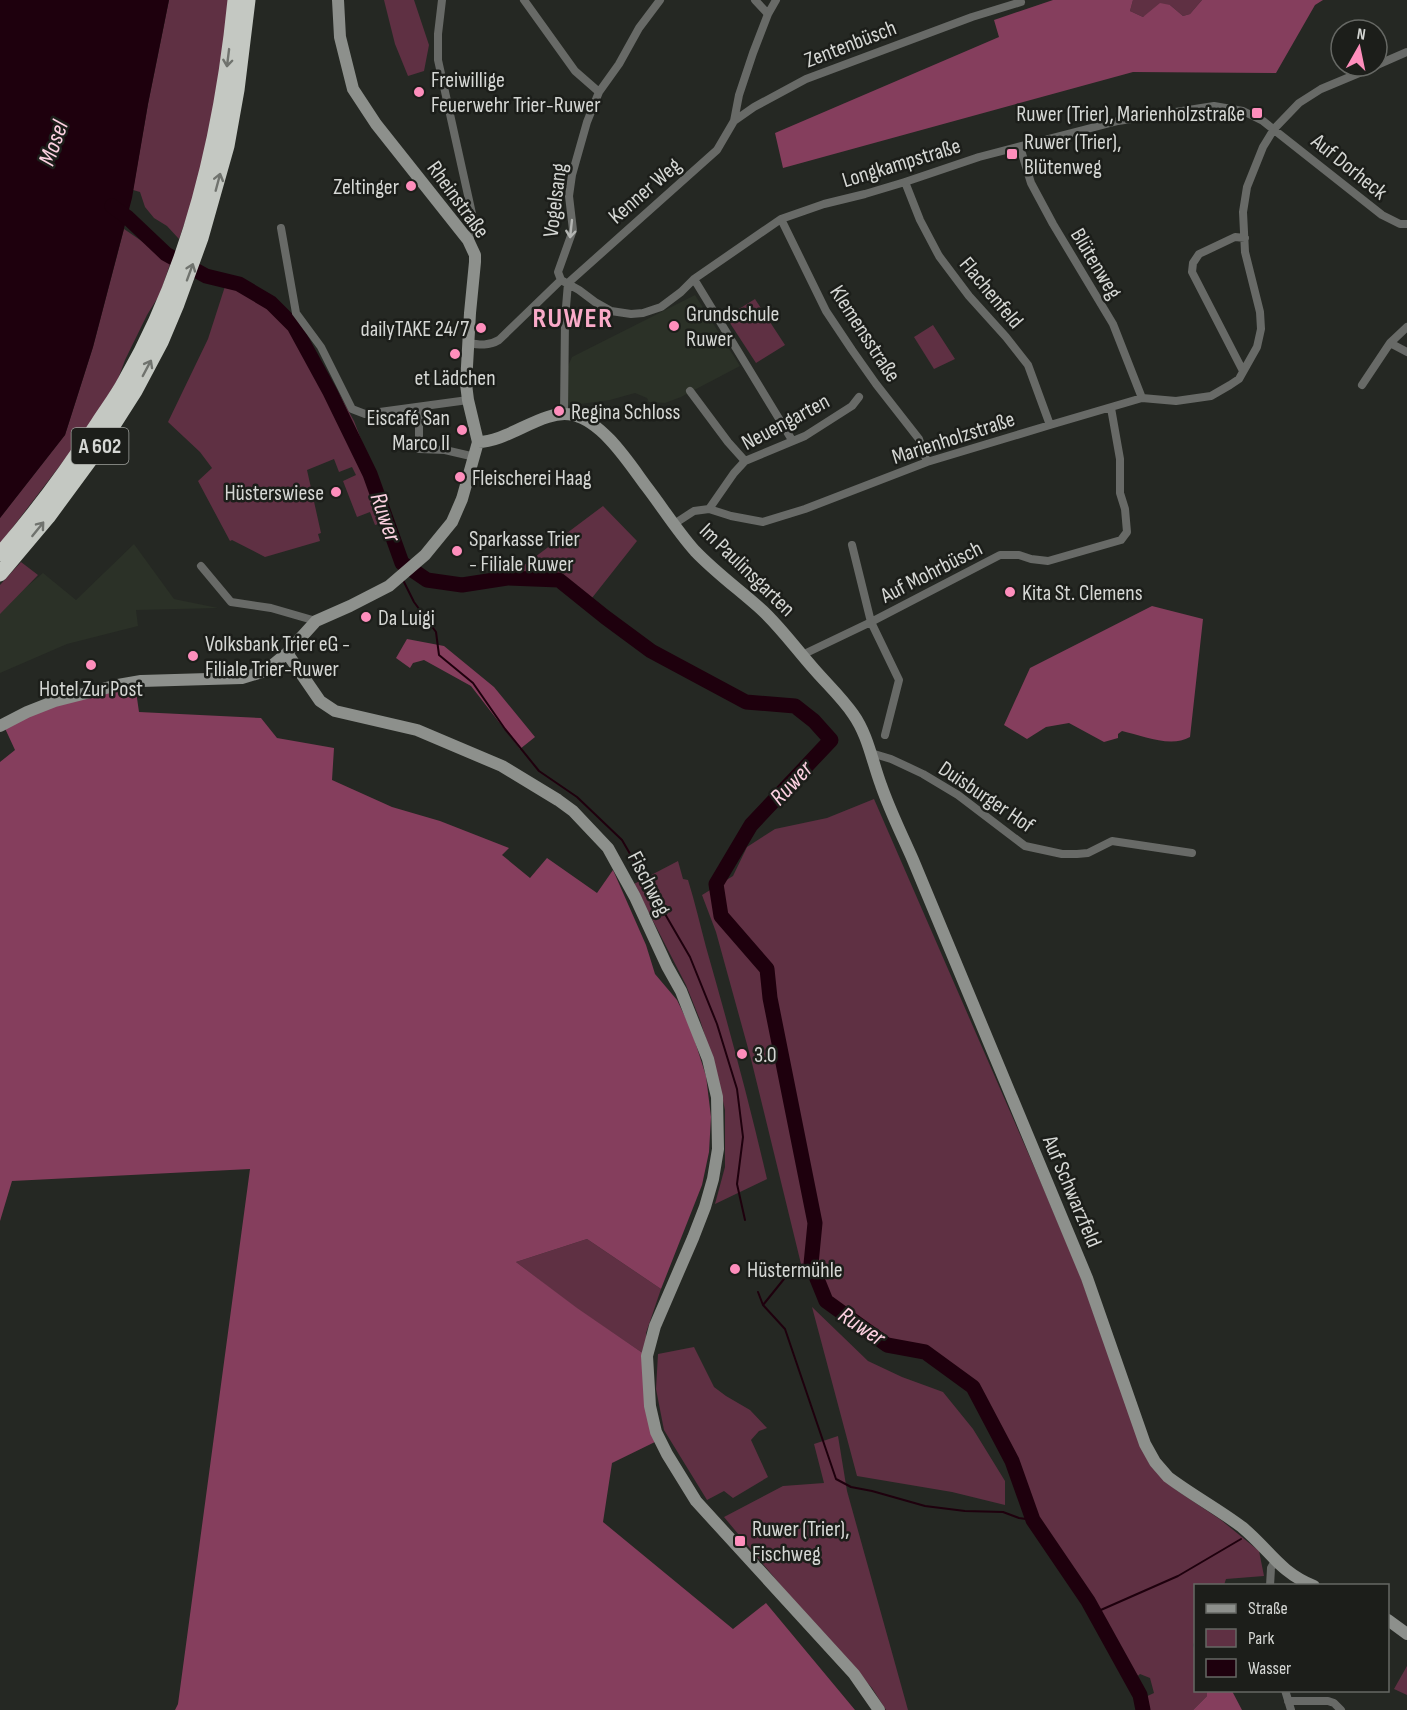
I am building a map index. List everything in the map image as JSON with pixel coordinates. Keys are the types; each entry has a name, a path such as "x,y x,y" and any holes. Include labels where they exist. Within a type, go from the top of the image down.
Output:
{"highway":[{"name":"A 602","path":"196,234 223,92 235,0"},
{"name":"A 602","path":"0,574 48,517 98,449 135,391 160,342 172,299 227,146 237,90 248,0"},
{"name":"A 602","path":"0,554 42,503 86,442 125,382 172,299"}],"main road":[{"name":"Rheinstraße","path":"316,621 389,586 425,555 452,522 462,499 478,442 466,384 475,255 468,240 376,124 353,89 340,37 338,0"},
{"path":"478,442 495,440 540,420 564,414"},
{"name":"Im Paulinsgarten","path":"564,414 580,417 604,434 694,550 718,574 768,616 853,713 865,736 884,795"},
{"path":"0,726 55,701 118,685 141,681 226,679 256,675 269,668 287,653 316,621"},
{"name":"Fischweg","path":"287,653 320,701 326,706 335,711 417,730 502,766 573,811 608,848 635,897 685,1000 708,1059 717,1097 718,1149 713,1179 701,1218 655,1326 647,1356 650,1406 656,1432 696,1501 854,1674 879,1710"},
{"name":"Auf Schwarzfeld","path":"884,795 1087,1278 1150,1454 1168,1477 1241,1527 1275,1561 1293,1575 1310,1584"},
{"path":"1389,1621 1407,1634"}],"street":[{"path":"442,0 438,60 473,219 474,228 468,240"},
{"path":"524,0 575,71 599,92"},
{"path":"755,0 768,14"},
{"name":"Kenner Weg","path":"468,343 484,345 499,340 717,150 734,121 739,95 768,14 776,0"},
{"name":"Vogelsang","path":"564,414 566,319 564,282 558,272 573,230 569,196 572,175 587,122 599,92 657,1"},
{"name":"Zentenbüsch","path":"734,121 754,107 806,79 972,17 1021,2"},
{"name":"Marienholzstraße","path":"1389,60 1407,52"},
{"name":"Marienholzstraße","path":"709,509 764,522 927,462 1142,398 1176,401 1211,396 1239,379 1257,347 1261,329 1260,312 1245,252 1243,212 1248,187 1263,147 1274,129 1299,103 1321,89 1347,78"},
{"name":"Longkampstraße","path":"564,282 611,311 643,313 661,307 694,279 781,219 979,157 1118,121 1214,106 1254,115 1274,129"},
{"name":"Auf Dorheck","path":"1274,129 1382,215 1400,224 1407,224"},
{"name":"Blütenweg","path":"1020,147 1030,183 1113,324 1142,398"},
{"name":"Flachenfeld","path":"905,182 920,220 939,256 969,296 1028,365 1050,425"},
{"name":"Klemensstraße","path":"781,219 826,311 880,390 919,439 927,462"},
{"path":"281,228 296,313 321,347 352,409 365,414 468,400"},
{"path":"1243,371 1192,272 1193,263 1199,254 1235,237 1245,238"},
{"path":"694,279 792,440"},
{"path":"1362,385 1390,342 1407,327"},
{"path":"1390,342 1407,352"},
{"path":"690,391 745,461"},
{"name":"Neuengarten","path":"709,509 745,461 805,436 852,406 859,397"},
{"path":"418,406 419,449 445,450 475,457"},
{"name":"Auf Mohrbüsch","path":"802,654 871,622 1000,555 1018,555 1048,561 1121,540 1127,532 1125,509 1120,493 1120,459 1111,408"},
{"path":"674,524 693,511 709,509"},
{"name":"Auf Mohrbüsch","path":"852,545 871,622 898,680 885,735"},
{"path":"201,566 231,602 271,608 316,621"},
{"name":"Duisburger Hof","path":"871,753 891,759 923,774 958,795 1025,846 1062,854 1077,854 1088,853 1112,841 1192,853"},
{"path":"1270,1584 1271,1568 1275,1561"},
{"path":"1286,1692 1291,1710"},
{"path":"1288,1701 1329,1701 1341,1710"}],"shaded area":[{"path":"1053,0 1133,0 1130,11 1143,17 1160,3 1170,5 1183,16 1190,14 1202,0 1323,0 1315,5 1276,73 1133,72 783,168 775,133 999,37 994,20"},
{"name":"Grundschule Ruwer","path":"695,295 740,366 665,403 649,402 647,398 635,393 610,400 566,406 568,366 572,357"},
{"path":"134,544 174,599 218,608 136,610 138,626 67,644 0,673 0,609 43,573 76,600"},
{"path":"1152,606 1203,619 1190,737 1166,741 1122,731 1118,734 1118,738 1104,742 1069,723 1046,727 1027,739 1004,725 1030,668"},
{"path":"407,639 444,646 494,687 535,737 520,749 471,686 424,660 413,663 410,668 396,658"},
{"path":"135,684 139,712 261,718 277,738 334,748 332,780 392,807 440,821 509,848 502,855 530,878 547,858 597,893 613,870 646,945 655,974 677,1000 691,1029 706,1076 711,1117 709,1152 702,1185 661,1289 587,1239 516,1262 577,1308 647,1356 659,1440 612,1463 603,1522 733,1629 766,1603 855,1710 175,1710 178,1704 250,1169 12,1181 0,1221 0,762 15,750 3,724 27,711"},
{"path":"1207,1692 1233,1692 1242,1710 1193,1710 1207,1696"}],"green space":[{"path":"169,0 229,0 215,100 205,150 193,200 179,239 167,226 154,218 145,207 140,192 133,190"},
{"path":"384,0 414,0 429,45 424,71 408,76 395,44"},
{"path":"1133,0 1202,0 1190,14 1183,16 1170,5 1143,17 1130,11"},
{"path":"124,229 171,261 160,294 147,315 118,379 84,434 0,544 0,518 65,435 93,347"},
{"path":"228,277 252,284 274,299 312,345 354,421 392,520 375,525 370,512 357,517 343,481 356,475 352,467 339,472 334,459 307,470 321,533 318,534 320,541 265,557 230,541 198,481 212,468 200,452 168,422 208,339"},
{"path":"755,299 785,345 756,363 726,317"},
{"path":"933,325 955,359 934,369 914,337"},
{"path":"603,506 637,541 588,603 559,580 507,578"},
{"path":"21,562 38,575 0,614 0,585"},
{"path":"874,799 1080,1275 1140,1445 1150,1465 1176,1490 1221,1520 1259,1551 1264,1576 1226,1579 1224,1584 1194,1584 1194,1692 1207,1692 1207,1696 1193,1710 1143,1710 1141,1699 1154,1693 1150,1678 1140,1674 1132,1681 1094,1613 1033,1520 1012,1461 973,1387 925,1352 887,1345 826,1301 811,1265 802,1268 751,1059 716,932 702,895 733,876 747,847 775,829 827,818"},
{"path":"678,861 683,879 688,880 693,897 767,1179 715,1204 725,1167 725,1110 717,1073 686,985 634,884"},
{"path":"587,1239 661,1289 646,1333 647,1356 576,1308 516,1262"},
{"path":"812,1307 868,1361 943,1392 973,1429 1005,1481 1005,1505 952,1492 857,1476"},
{"path":"694,1347 714,1387 750,1410 767,1428 759,1431 751,1440 768,1477 733,1498 724,1491 707,1500 664,1430 656,1389 658,1354"},
{"path":"838,1436 847,1491 908,1710 886,1710 872,1688 813,1624 724,1517 783,1486 824,1483 814,1444"},
{"path":"1407,1666 1407,1695 1394,1689"}],"water":[{"name":"Mosel","path":"0,0 169,0 132,198 93,347 65,435 0,518"}],"waterway":[{"name":"Ruwer","path":"112,206 166,254 206,276 239,284 271,303 294,326 330,392 370,474 402,563 427,580 462,585 507,578 559,580 651,651 746,702 795,706 814,721 831,740 751,825 716,884 721,916 767,969 770,998 815,1223 811,1264 826,1301 887,1345 925,1352 973,1387 1012,1461 1033,1520 1088,1601 1140,1695 1143,1710"},
{"name":"Ruwer","path":"401,569 402,563"},
{"path":"403,580 414,602 436,632 439,655 473,683 505,729 539,771 577,797 622,840 690,957 717,1024 737,1089 743,1137 737,1184 745,1220"},
{"path":"763,1305 788,1274 811,1264"},
{"path":"758,1292 763,1305 785,1329 836,1479 851,1487 925,1506 965,1511 1003,1512 1033,1520"},
{"path":"1094,1613 1178,1576 1241,1539"}],"place":[{"name":"Freiwillige Feuerwehr Trier-Ruwer","path":"419,92"},
{"name":"Ruwer (Trier), Marienholzstraße","path":"1257,113"},
{"name":"Ruwer (Trier), Blütenweg","path":"1012,154"},
{"name":"Zeltinger","path":"411,186"},
{"name":"Grundschule Ruwer","path":"674,326"},
{"name":"dailyTAKE 24/7","path":"481,328"},
{"name":"et Lädchen","path":"455,354"},
{"name":"Regina Schloss","path":"559,411"},
{"name":"Eiscafé San Marco II","path":"462,430"},
{"name":"Fleischerei Haag","path":"460,477"},
{"name":"Hüsterswiese","path":"336,492"},
{"name":"Sparkasse Trier - Filiale Ruwer","path":"457,551"},
{"name":"Kita St. Clemens","path":"1010,592"},
{"name":"Da Luigi","path":"366,617"},
{"name":"Volksbank Trier eG - Filiale Trier-Ruwer","path":"193,656"},
{"name":"Hotel Zur Post","path":"91,665"},
{"name":"3.0","path":"742,1054"},
{"name":"Hüstermühle","path":"735,1269"},
{"name":"Ruwer (Trier), Fischweg","path":"740,1541"}],"district":[{"name":"RUWER","path":"573,317"}]}
